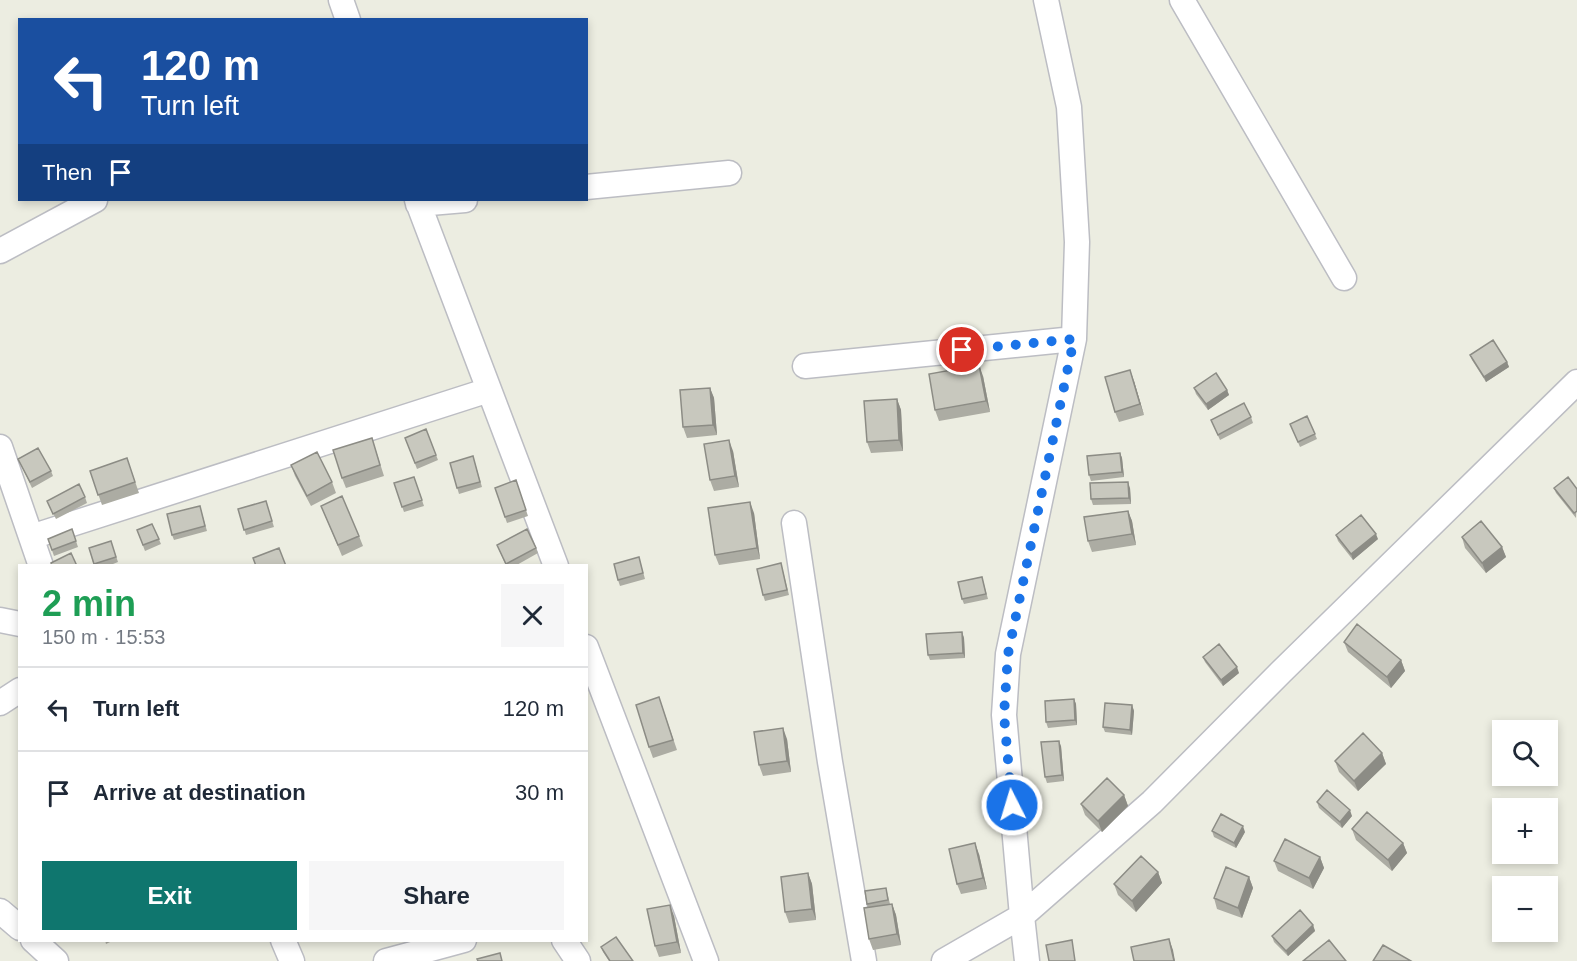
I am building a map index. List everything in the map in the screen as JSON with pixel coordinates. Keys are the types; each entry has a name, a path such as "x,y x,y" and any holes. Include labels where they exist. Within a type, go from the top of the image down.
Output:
{"street":[{"path":"341,0 347,18"},
{"path":"1182,0 1344,278"},
{"path":"1028,961 1004,715 1008,654 1074,339 1077,242 1069,107 1048,1"},
{"path":"588,188 729,173"},
{"path":"0,250 93,201"},
{"path":"442,201 418,202 555,564"},
{"path":"805,366 1074,339"},
{"path":"944,961 1022,916 1152,802 1577,382"},
{"path":"31,537 489,390"},
{"path":"0,447 40,564"},
{"path":"794,523 830,762 864,961"},
{"path":"0,620 18,624"},
{"path":"588,652 706,961"},
{"path":"0,703 18,691"},
{"path":"0,911 18,926"},
{"path":"35,942 56,961"},
{"path":"284,942 292,961"},
{"path":"386,961 457,942"},
{"path":"565,942 578,961"}],"building":[{"path":"1493,340 1507,362 1484,377 1470,355"},
{"path":"979,365 986,401 935,410 929,374"},
{"path":"1130,370 1140,404 1115,412 1105,377"},
{"path":"1216,373 1227,390 1206,404 1194,388"},
{"path":"710,388 713,425 683,427 680,390"},
{"path":"897,399 899,440 867,442 864,401"},
{"path":"1244,403 1251,417 1218,435 1211,420"},
{"path":"1307,416 1315,434 1298,442 1290,424"},
{"path":"426,429 436,455 415,463 405,438"},
{"path":"372,438 380,465 342,478 333,450"},
{"path":"729,440 735,476 710,480 704,444"},
{"path":"38,448 51,471 30,482 18,459"},
{"path":"317,452 332,482 307,496 291,465"},
{"path":"1120,453 1122,472 1089,475 1087,456"},
{"path":"473,456 480,482 457,488 450,463"},
{"path":"127,458 135,482 98,495 90,471"},
{"path":"414,477 422,500 402,507 394,483"},
{"path":"1568,477 1577,489 1577,511 1574,513 1554,488"},
{"path":"516,480 526,510 505,517 495,488"},
{"path":"1128,482 1129,498 1091,499 1090,483"},
{"path":"79,484 85,497 53,514 47,501"},
{"path":"342,496 359,536 338,545 321,506"},
{"path":"266,501 272,521 244,530 238,509"},
{"path":"750,502 757,548 715,555 708,508"},
{"path":"200,506 205,526 172,535 167,514"},
{"path":"1128,511 1132,534 1088,541 1084,517"},
{"path":"1361,515 1376,534 1351,554 1336,535"},
{"path":"1481,521 1502,547 1482,563 1462,537"},
{"path":"152,524 159,539 143,545 137,530"},
{"path":"72,529 76,541 52,550 48,539"},
{"path":"527,529 536,548 506,564 497,545"},
{"path":"111,541 116,557 94,564 89,548"},
{"path":"279,548 285,564 255,564 253,558"},
{"path":"71,553 76,564 51,564"},
{"path":"639,557 643,573 618,580 614,564"},
{"path":"781,563 787,590 763,595 757,569"},
{"path":"982,577 986,594 962,599 958,582"},
{"path":"1357,624 1401,660 1387,677 1344,642"},
{"path":"962,632 963,653 928,655 926,634"},
{"path":"1219,644 1237,667 1221,680 1203,657"},
{"path":"659,697 673,740 649,747 636,705"},
{"path":"1074,699 1075,720 1046,722 1045,701"},
{"path":"1105,703 1132,705 1130,730 1103,727"},
{"path":"783,728 787,761 759,765 754,732"},
{"path":"1363,733 1382,753 1354,781 1335,761"},
{"path":"1059,741 1062,775 1045,777 1041,742"},
{"path":"1107,778 1124,795 1098,821 1081,804"},
{"path":"1327,790 1350,810 1340,822 1317,802"},
{"path":"1367,812 1403,843 1388,860 1352,829"},
{"path":"1221,814 1243,826 1234,843 1212,831"},
{"path":"1285,839 1320,857 1309,878 1274,861"},
{"path":"975,843 983,878 957,884 949,849"},
{"path":"1141,856 1158,872 1132,901 1114,884"},
{"path":"1226,867 1249,877 1238,908 1214,898"},
{"path":"808,873 812,909 785,912 781,877"},
{"path":"886,888 888,900 867,904 865,891"},
{"path":"892,904 897,934 869,939 864,908"},
{"path":"670,905 677,942 655,946 647,909"},
{"path":"1300,910 1313,925 1286,951 1272,936"},
{"path":"616,937 633,961 610,961 601,947"},
{"path":"1169,939 1174,961 1134,961 1131,947"},
{"path":"1072,940 1075,961 1049,961 1046,945"},
{"path":"1329,940 1346,961 1303,961"},
{"path":"1383,945 1411,961 1373,961"},
{"path":"500,953 502,961 478,961 477,959"}],"route":[{"path":"962,350 1074,339 1008,654 1004,715 1012,805"}]}
